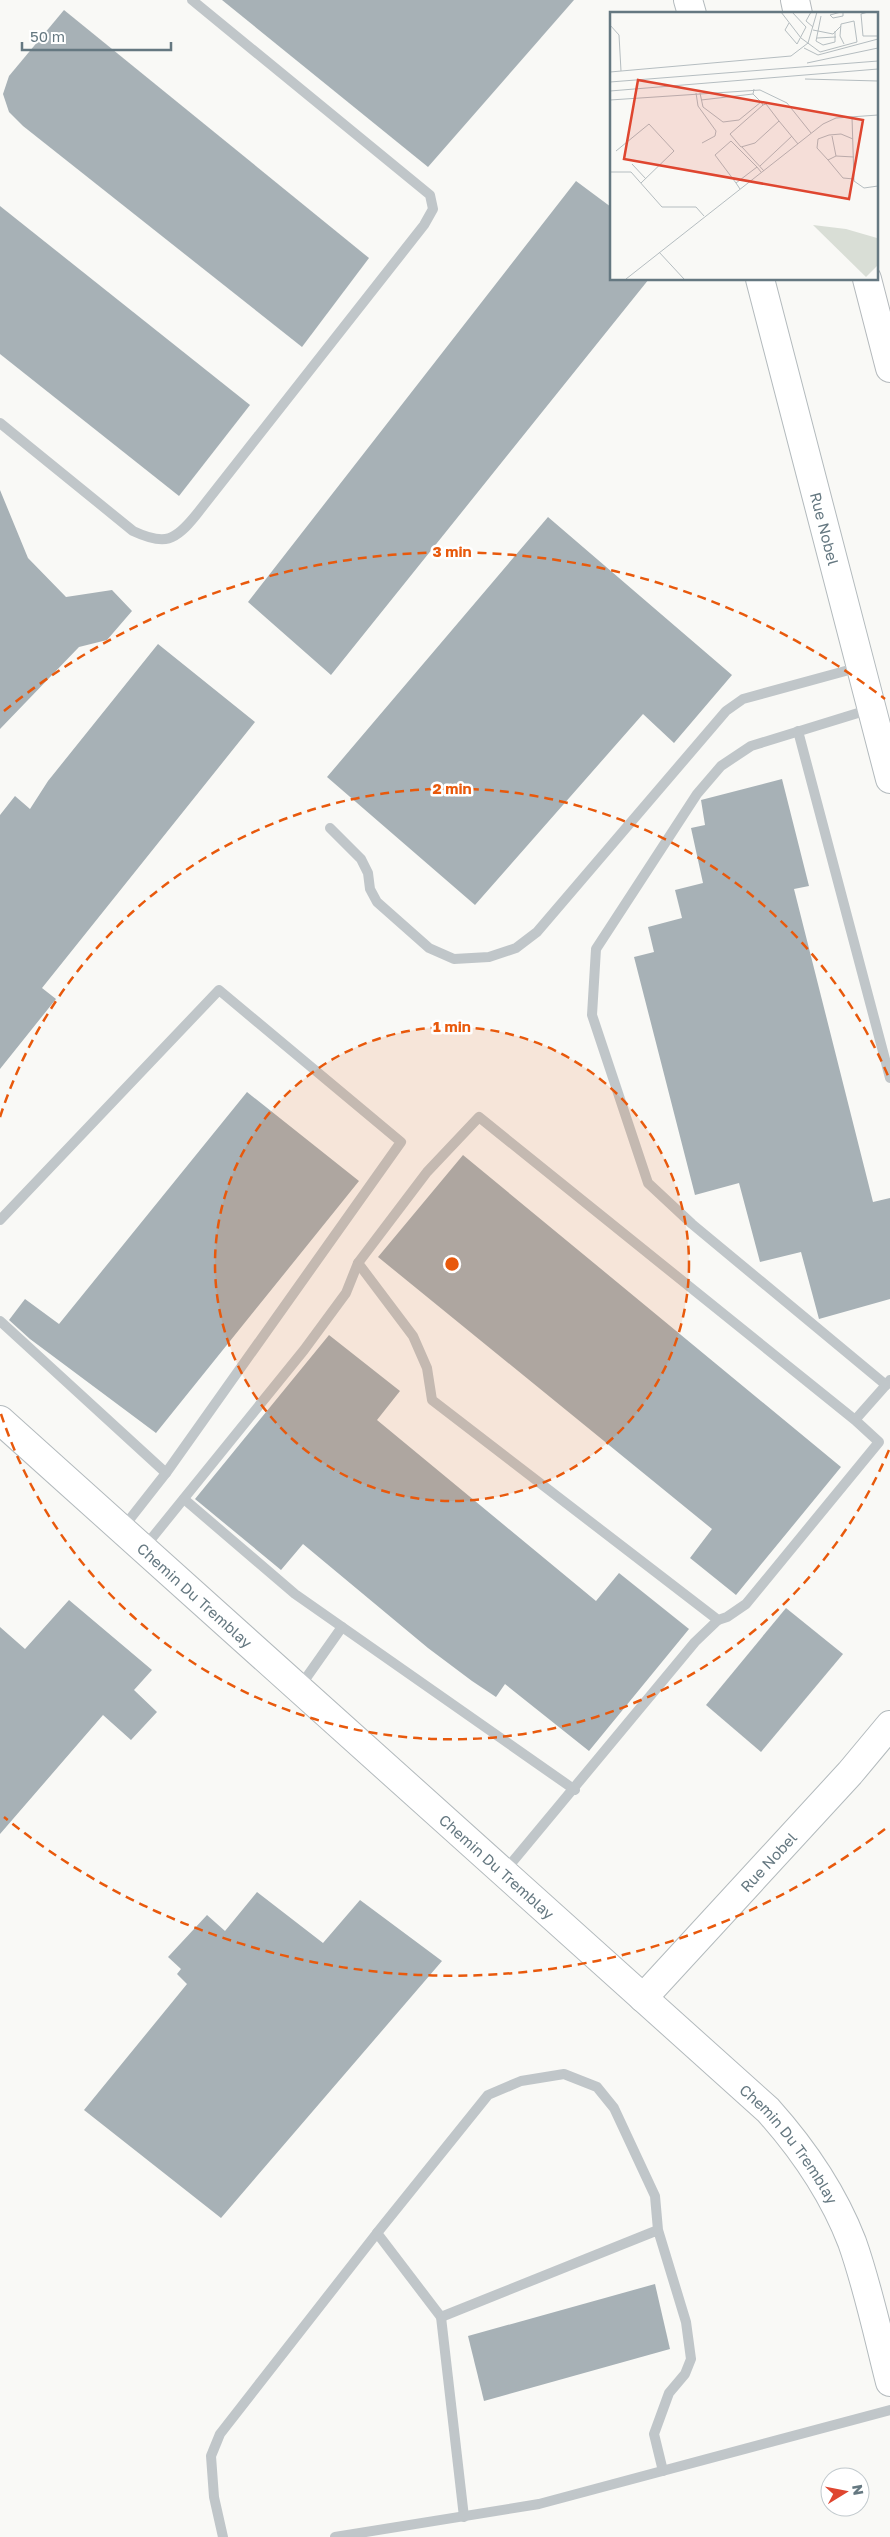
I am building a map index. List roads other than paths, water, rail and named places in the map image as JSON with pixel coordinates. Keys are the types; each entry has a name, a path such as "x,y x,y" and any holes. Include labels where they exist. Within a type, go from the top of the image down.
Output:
{"main road":[{"name":"Rue Nobel","path":"760,280 890,779"},
{"path":"867,280 890,368"},
{"name":"Chemin Du Tremblay","path":"0,1420 768,2110 792,2137 816,2172 851,2241 890,2382"},
{"name":"Rue Nobel","path":"643,1998 850,1773 890,1725"}],"lane":[{"path":"0,423 133,531 149,539 175,538 196,515 424,225 433,209 430,195 192,0"},
{"path":"330,828 361,859 368,873 370,889 377,902 429,948 454,959 489,957 516,948 536,932 726,711 743,699 861,666"},
{"path":"855,1420 888,1383 692,1224 648,1183 592,1015 596,950 697,794 722,766 751,746 872,709"},
{"path":"798,731 890,1078"},
{"path":"0,1220 219,990 401,1142 166,1473 121,1530"},
{"path":"142,1549 310,1343 346,1294 358,1263 427,1172 479,1117 855,1420 879,1442 746,1604 727,1618 718,1620 695,1642 504,1873"},
{"path":"358,1263 413,1336 427,1368 432,1400 718,1620"},
{"path":"0,1321 166,1473"},
{"path":"184,1499 294,1594 574,1790"},
{"path":"298,1689 342,1627"},
{"path":"224,2537 214,2497 211,2456 220,2434 377,2232 488,2095 521,2081 564,2074 597,2087 614,2108 655,2196 658,2230 686,2322 691,2359 685,2374 669,2393 654,2434 663,2471"},
{"path":"441,2317 658,2230"},
{"path":"377,2232 441,2317 464,2517"},
{"path":"336,2537 539,2504 890,2410"}]}
